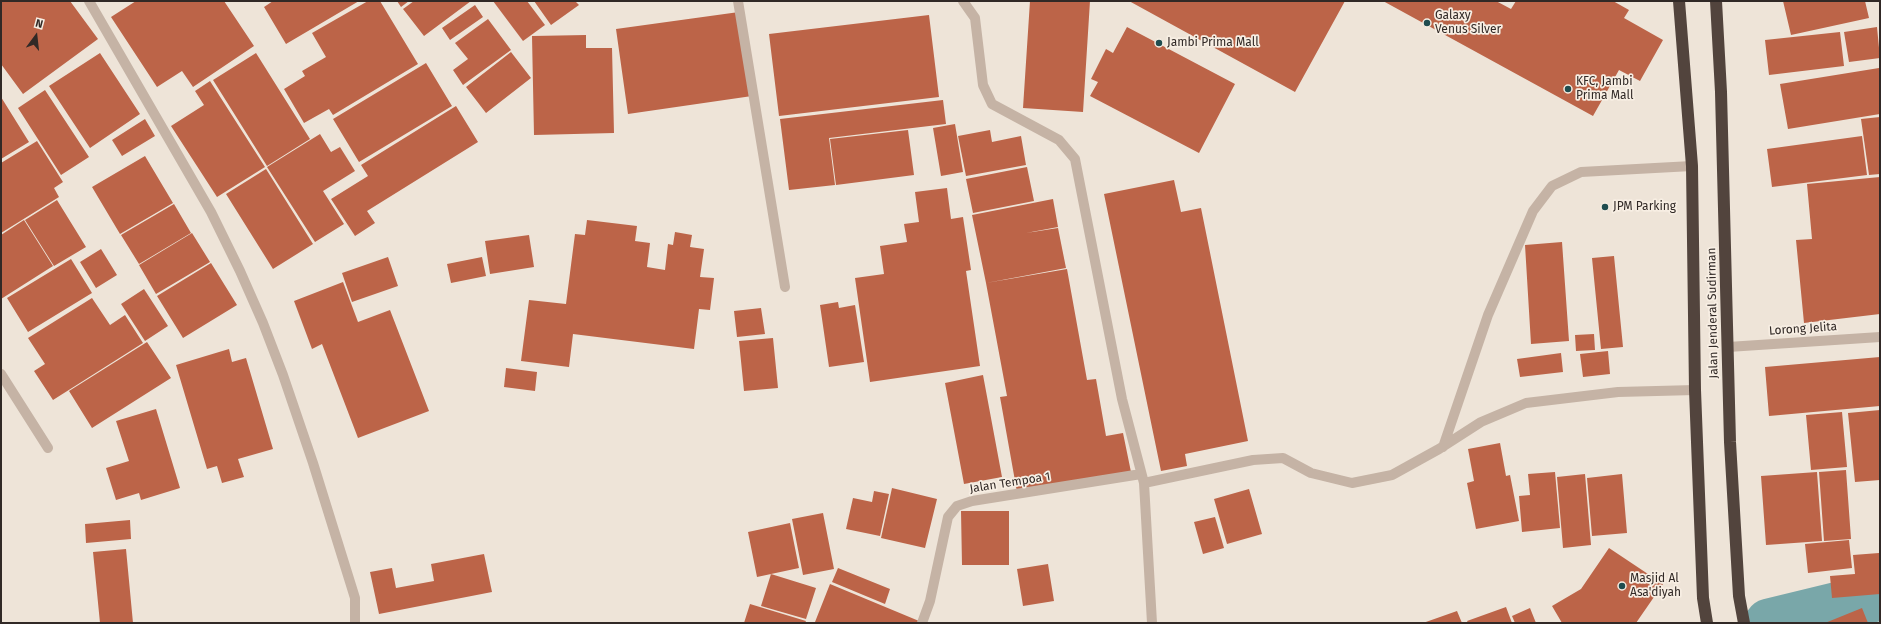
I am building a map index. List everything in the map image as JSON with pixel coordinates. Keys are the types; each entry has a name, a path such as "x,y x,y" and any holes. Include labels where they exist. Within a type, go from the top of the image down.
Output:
{"highway":[{"name":"Jalan Jenderal Sudirman","path":"1679,1 1692,166 1695,390 1703,598 1707,623"},
{"name":"Jalan Jenderal Sudirman","path":"1716,1 1721,92 1730,442 1739,596 1744,623"}],"street":[{"path":"738,1 785,287"},
{"path":"963,1 975,18 983,85 992,104 1058,140 1075,159 1122,399 1143,479 1152,623"},
{"path":"93,3 211,212 240,271 263,323 283,375 308,449 355,598 355,623"},
{"path":"1443,447 1488,315 1533,211 1552,186 1581,172 1692,166"},
{"name":"Lorong Jelita","path":"1728,347 1880,337"},
{"path":"1,374 48,448"},
{"name":"Jalan Tempoa 1","path":"922,623 930,601 948,517 957,506 972,501 1143,479 1253,460 1283,458 1311,473 1352,483 1392,475 1443,447 1481,422 1526,403 1618,392 1695,390"}],"building":[{"path":"1,1 70,1 98,39 23,94 1,64"},
{"path":"136,1 224,1 254,46 193,87 182,71 157,87 111,17"},
{"path":"273,1 359,1 286,44 264,7"},
{"path":"368,1 380,1 418,64 333,115 329,109 304,123 284,89 305,76 302,71 326,57 312,33"},
{"path":"397,1 409,1 401,7"},
{"path":"414,1 471,1 424,36 403,9"},
{"path":"493,1 527,1 545,25 523,41"},
{"path":"534,1 575,1 579,5 551,25"},
{"path":"1030,1 1090,1 1083,112 1023,108"},
{"path":"1129,1 1345,1 1295,92"},
{"path":"1383,1 1496,1 1511,9 1516,1 1613,1 1629,10 1624,18 1663,40 1640,81 1619,70 1593,116"},
{"path":"1783,1 1865,1 1869,18 1791,35"},
{"path":"475,5 483,17 450,40 442,28"},
{"path":"739,12 752,96 628,114 616,29"},
{"path":"929,15 939,97 779,116 769,34"},
{"path":"488,19 511,50 463,85 453,70 468,59 455,43"},
{"path":"1127,27 1235,84 1199,153 1090,96 1098,82 1091,79 1106,49 1113,53"},
{"path":"1877,27 1880,58 1849,62 1844,32"},
{"path":"1840,32 1844,66 1769,75 1765,40"},
{"path":"586,35 586,48 612,48 614,133 534,135 532,36"},
{"path":"511,52 531,78 486,113 466,87"},
{"path":"100,53 140,114 90,148 49,86"},
{"path":"256,53 310,139 267,166 213,80"},
{"path":"426,63 452,106 359,162 333,119"},
{"path":"1879,68 1880,114 1788,129 1780,84"},
{"path":"210,81 265,167 217,197 171,126 204,105 195,91"},
{"path":"45,90 89,157 61,175 18,108"},
{"path":"1,97 29,142 1,159"},
{"path":"943,100 946,124 829,138 835,185 789,190 780,119"},
{"path":"456,106 478,142 367,211 375,223 355,236 331,199 368,176 361,165"},
{"path":"1880,117 1880,174 1869,175 1861,119"},
{"path":"145,119 155,136 122,156 112,140"},
{"path":"955,124 963,172 941,176 933,128"},
{"path":"908,130 914,175 836,185 830,139"},
{"path":"990,130 992,142 1021,136 1026,165 966,176 958,136"},
{"path":"320,134 331,152 340,147 355,171 323,191 344,224 315,242 267,167"},
{"path":"1862,136 1867,175 1772,187 1767,149"},
{"path":"37,141 63,182 54,188 59,197 1,233 1,163"},
{"path":"145,156 173,203 120,234 92,187"},
{"path":"1027,167 1034,201 973,213 966,179"},
{"path":"266,169 313,244 273,269 226,194"},
{"path":"1880,177 1880,314 1804,323 1796,240 1812,239 1807,184"},
{"path":"1174,180 1181,212 1201,208 1248,441 1185,454 1187,466 1161,471 1104,194"},
{"path":"947,188 951,219 963,217 971,270 966,271 980,366 870,382 855,278 884,274 880,246 907,242 904,224 919,222 915,192"},
{"path":"1053,199 1058,227 1026,233 1058,228 1066,268 986,283 972,215"},
{"path":"57,200 86,247 54,266 25,220"},
{"path":"174,204 191,233 139,264 121,235"},
{"path":"24,220 53,266 1,299 1,235"},
{"path":"587,220 637,226 635,241 650,243 647,267 665,270 668,244 673,245 675,232 692,235 690,247 704,249 700,277 714,278 710,310 699,309 694,349 573,334 569,367 521,361 529,300 566,304 575,234 585,235"},
{"path":"192,233 210,262 156,294 139,265"},
{"path":"529,235 534,267 490,274 485,241"},
{"path":"1562,242 1569,341 1531,344 1525,245"},
{"path":"101,249 117,275 96,288 80,262"},
{"path":"1614,256 1623,347 1601,349 1592,258"},
{"path":"388,257 398,286 352,302 342,273"},
{"path":"482,257 486,276 451,283 447,264"},
{"path":"71,259 92,293 28,332 7,298"},
{"path":"211,263 237,305 183,338 157,296"},
{"path":"1067,269 1087,380 1096,379 1106,436 1123,433 1131,472 1017,492 1000,397 1007,396 986,283"},
{"path":"343,282 358,322 390,310 429,411 358,438 322,344 312,349 294,301"},
{"path":"144,289 168,326 145,341 121,304"},
{"path":"92,298 110,325 125,315 143,343 53,400 34,371 45,364 28,338"},
{"path":"838,302 839,308 855,305 864,362 829,367 820,305"},
{"path":"761,308 765,334 737,337 734,311"},
{"path":"1594,334 1595,350 1576,351 1575,335"},
{"path":"773,338 778,388 744,391 739,341"},
{"path":"147,342 171,378 92,428 69,391"},
{"path":"229,349 232,362 246,358 273,449 238,459 244,477 222,483 217,466 207,469 176,365"},
{"path":"1608,351 1610,374 1583,377 1580,354"},
{"path":"1561,353 1563,372 1520,377 1517,359"},
{"path":"1880,357 1880,406 1769,416 1765,367"},
{"path":"506,368 537,372 535,391 504,387"},
{"path":"983,375 1002,477 964,484 945,383"},
{"path":"156,409 180,488 141,500 139,493 116,500 106,468 129,461 116,421"},
{"path":"1880,410 1880,480 1855,482 1848,413"},
{"path":"1842,412 1847,467 1811,470 1806,415"},
{"path":"1500,443 1506,476 1510,475 1519,521 1476,529 1467,483 1474,481 1468,449"},
{"path":"1846,470 1851,539 1824,541 1819,472"},
{"path":"1555,472 1560,528 1522,532 1519,496 1530,495 1528,474"},
{"path":"1817,472 1822,541 1766,545 1761,476"},
{"path":"1585,474 1591,545 1563,548 1557,477"},
{"path":"1622,474 1627,533 1592,536 1587,478"},
{"path":"892,488 937,499 925,548 881,538"},
{"path":"1249,489 1262,534 1227,544 1214,499"},
{"path":"874,491 889,494 880,536 846,529 853,498 872,502"},
{"path":"961,511 1009,511 1009,565 962,565"},
{"path":"823,513 834,569 803,575 792,519"},
{"path":"1215,517 1224,548 1203,554 1194,522"},
{"path":"130,520 131,539 86,543 85,524"},
{"path":"790,523 799,568 757,577 748,532"},
{"path":"1849,540 1852,568 1808,573 1805,544"},
{"name":"Masjid Al Asa'diyah","path":"1609,548 1663,584 1636,623 1562,623 1552,606 1581,589"},
{"path":"126,549 133,623 100,623 93,552"},
{"path":"1879,553 1880,594 1832,598 1830,576 1855,574 1853,555"},
{"path":"484,554 492,592 379,614 370,572 392,568 396,588 434,581 431,564"},
{"path":"1048,564 1054,601 1023,606 1017,569"},
{"path":"838,568 890,589 885,604 832,582"},
{"path":"771,574 816,588 806,619 761,606"},
{"path":"830,584 919,621 918,623 815,622"},
{"path":"750,604 806,621 805,623 744,623"},
{"path":"1506,607 1512,623 1468,623 1467,621"},
{"path":"1530,608 1536,623 1515,623 1512,616"},
{"path":"1862,608 1868,623 1825,623"},
{"path":"1457,611 1462,623 1423,623"}],"waterway":[{"path":"1769,623 1880,596"}],"place":[{"name":"Galaxy Venus Silver","path":"1427,23"},
{"name":"Jambi Prima Mall","path":"1159,43"},
{"name":"KFC, Jambi Prima Mall","path":"1568,89"},
{"name":"JPM Parking","path":"1605,207"},
{"name":"Masjid Al Asa'diyah","path":"1622,586"}]}
